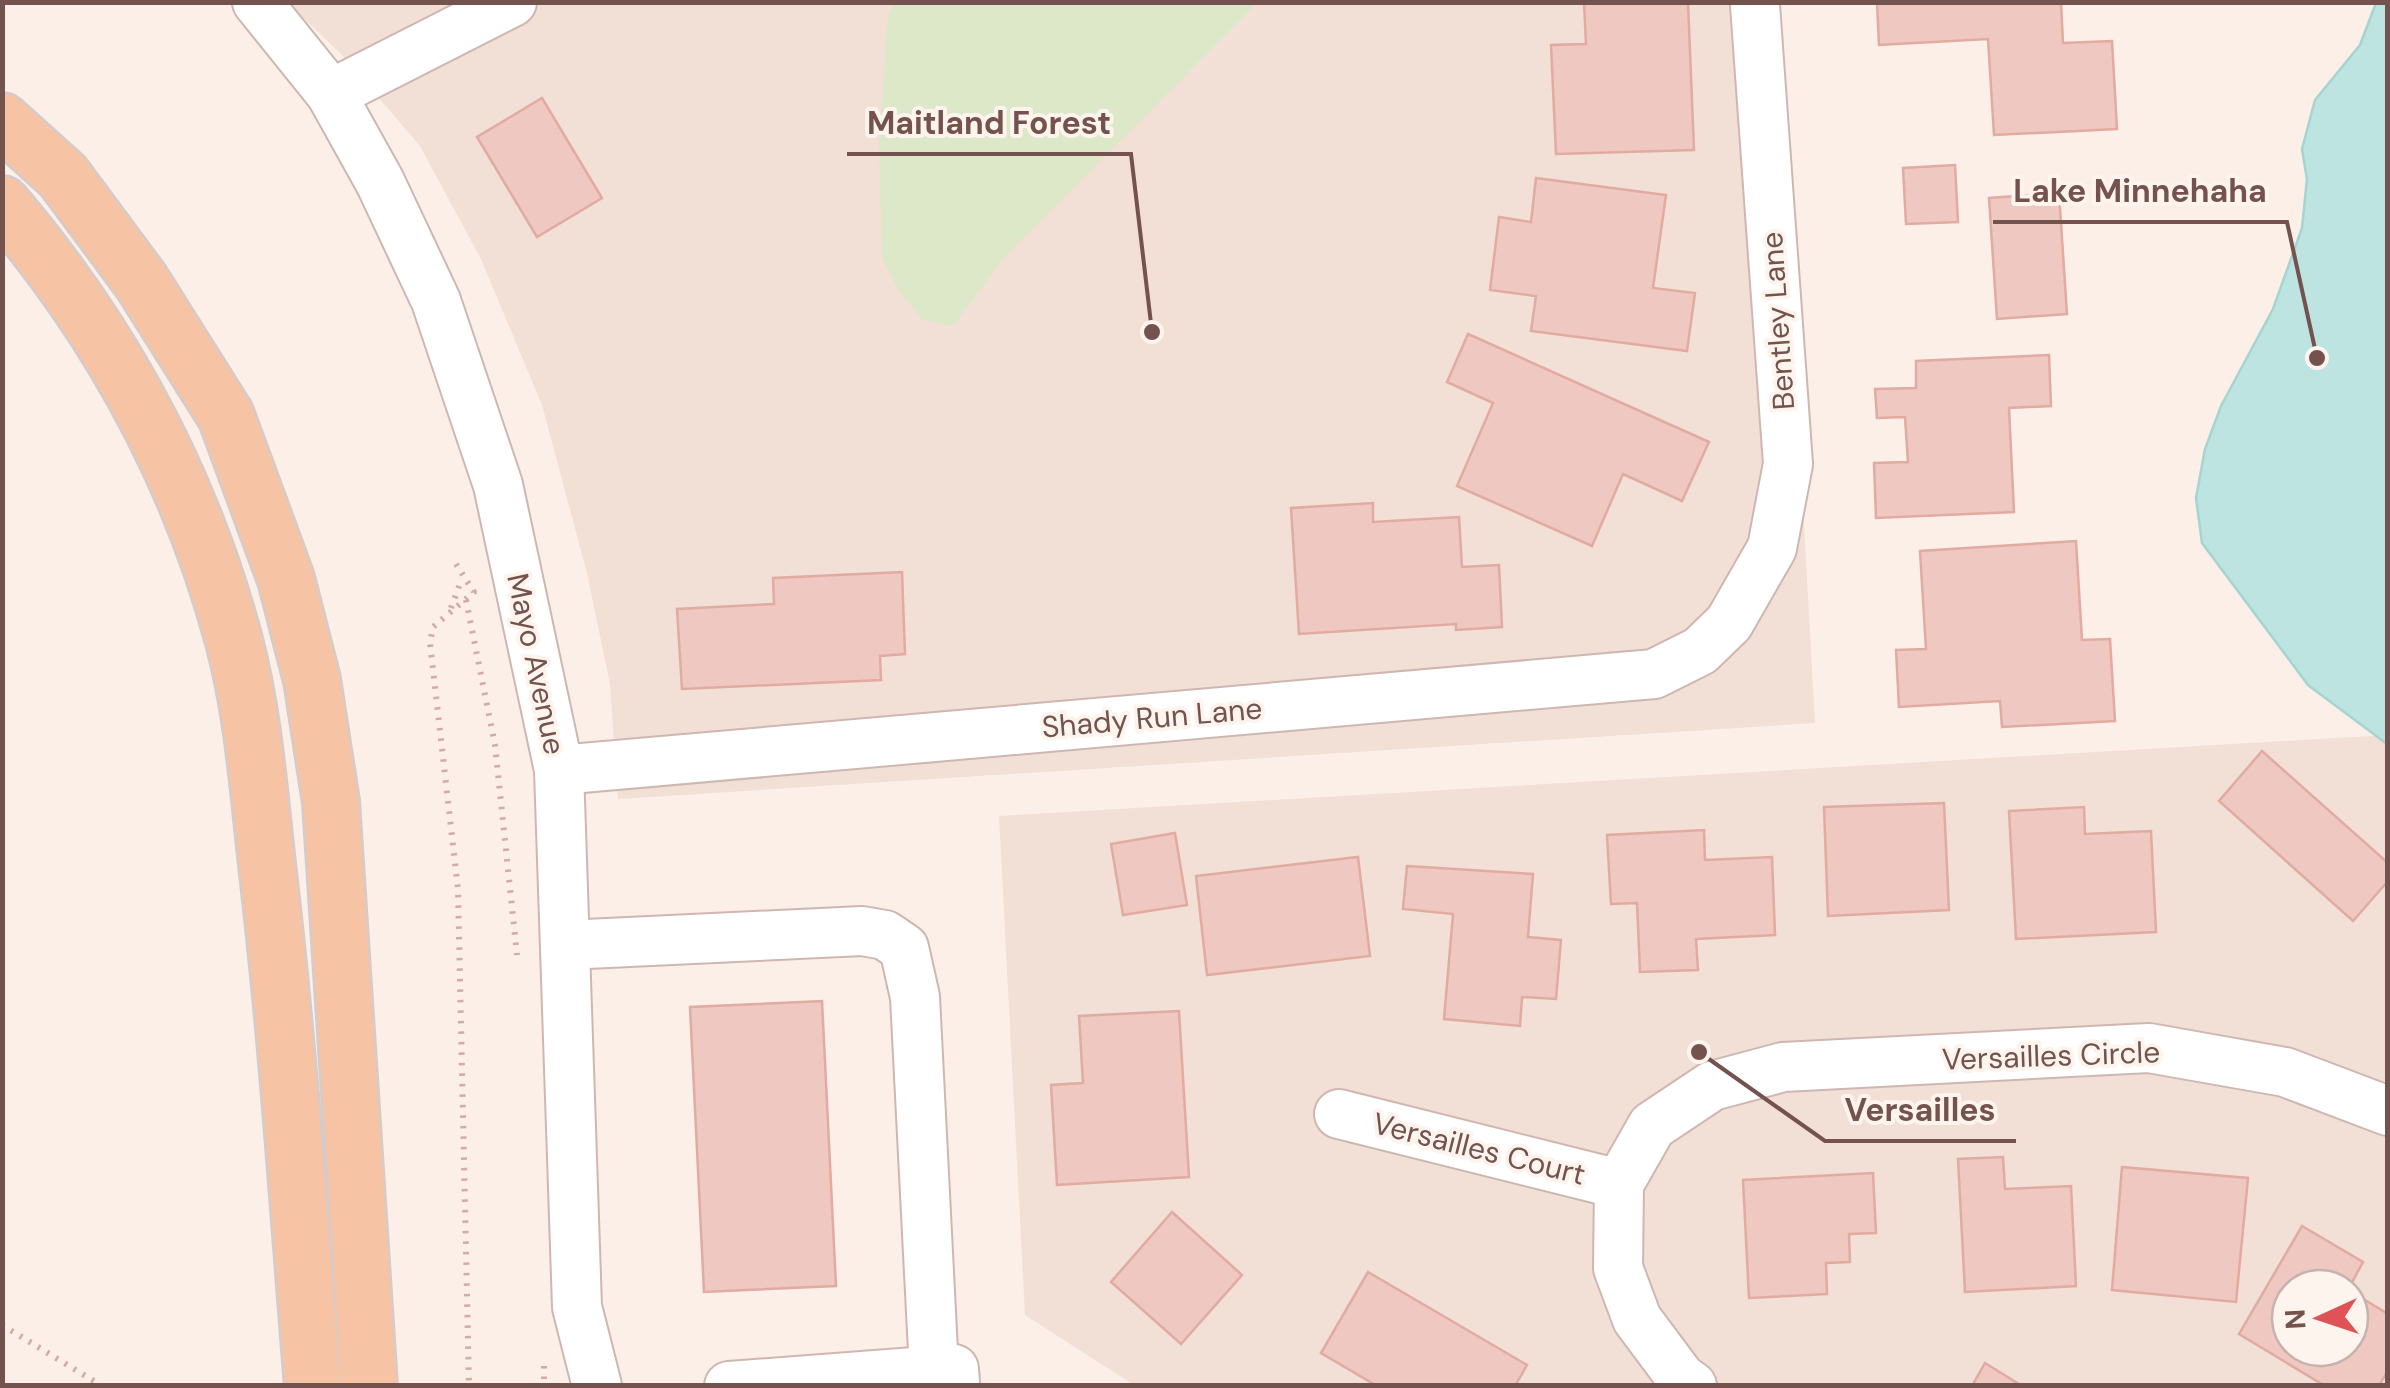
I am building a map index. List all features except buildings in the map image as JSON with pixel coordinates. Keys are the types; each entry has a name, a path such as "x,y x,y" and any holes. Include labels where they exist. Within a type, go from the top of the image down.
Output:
{"main road":[{"path":"2,121 63,176 141,280 216,401 286,579 312,680 331,802 369,1386"},
{"path":"2,204 64,277 136,391 196,529 234,642 254,747 281,979 313,1386"}],"street":[{"name":"Mayo Avenue","path":"256,2 331,94 380,182 436,301 498,485 559,770 577,1306 597,1386"},
{"path":"331,94 512,2"},
{"name":"Bentley Lane","path":"1729,623 1772,548 1788,464 1755,6"},
{"name":"Shady Run Lane","path":"559,770 1654,674 1700,651 1729,623"},
{"path":"566,945 862,931 885,935 904,948 915,997 945,1378 728,1386"},
{"name":"Versailles Circle","path":"1692,1386 1681,1378 1637,1319 1630,1302 1618,1268 1619,1184 1652,1126 1712,1086 1783,1067 2149,1048 2285,1072 2388,1111"},
{"name":"Versailles Court","path":"1340,1114 1619,1184"}],"path":[{"path":"443,616 466,600 473,588 456,564"},
{"path":"461,581 454,605 433,627 430,644 458,889 469,1386"},
{"path":"466,600 495,745 518,974"},
{"path":"443,616 454,613 470,618"},
{"path":"2,1325 102,1386"},
{"path":"544,1362 544,1386"}],"shaded area":[{"path":"288,3 1775,3 1815,723 618,799 610,684 587,573 542,405 481,259 420,146 342,55"},
{"path":"2387,735 2387,1385 1134,1385 1025,1315 999,816"}],"green space":[{"path":"895,2 1257,3 1006,255 953,326 923,320 899,291 882,258 879,145 888,16"}],"water":[{"path":"2376,3 2388,3 2387,744 2308,685 2202,543 2196,498 2205,449 2221,406 2273,309 2302,228 2307,179 2302,149 2315,100 2360,45"}],"place":[{"name":"Maitland Forest","path":"1152,332"},
{"name":"Lake Minnehaha","path":"2317,358"},
{"name":"Versailles","path":"1699,1052"}]}
